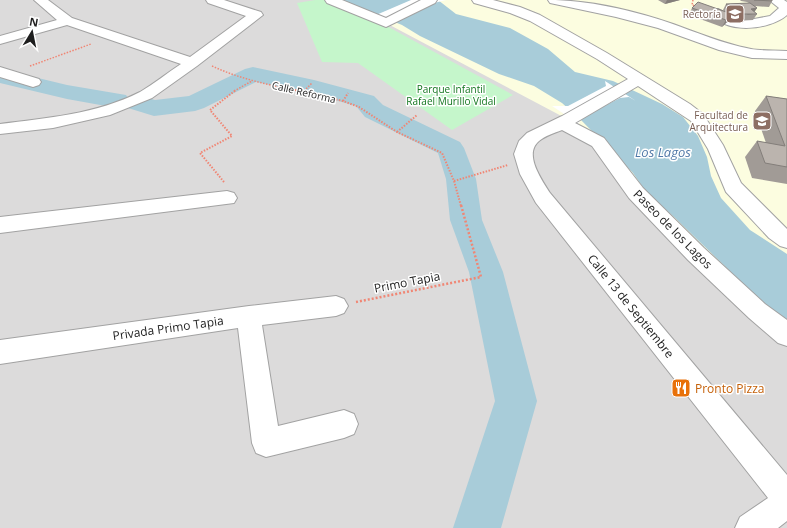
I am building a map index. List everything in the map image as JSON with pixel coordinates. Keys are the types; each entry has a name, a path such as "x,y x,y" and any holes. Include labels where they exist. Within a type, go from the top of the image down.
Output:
{"street":[{"path":"40,0 67,21 192,63"},
{"path":"0,129 53,123 110,110 146,95 256,15 212,0"},
{"path":"331,0 388,22 431,0"},
{"path":"478,0 515,10 535,18 567,35 636,81 697,118 716,149 733,187 776,232 787,240"},
{"path":"554,0 603,10 663,25 724,47 752,54 787,55"},
{"path":"718,13 734,23 754,23 774,19 786,9 785,6 775,0"},
{"path":"0,40 67,21"},
{"path":"4,73 33,82"},
{"path":"524,160 522,154 525,145 533,136 565,122 636,81"},
{"name":"Paseo de los Lagos","path":"565,122 598,142 636,193 696,254 751,306 787,335"},
{"name":"Calle 13 de Septiembre","path":"524,160 529,174 543,198 787,498"},
{"path":"0,225 227,198"},
{"name":"Privada Primo Tapia","path":"0,352 248,316 336,306"},
{"path":"248,316 266,443 344,424"},
{"path":"751,528 787,503"}],"path":[{"path":"4,73 113,37"},
{"name":"Calle Reforma","path":"192,63 214,66 247,80 344,100 359,107 397,132 442,153 456,180 481,277"},
{"path":"227,198 226,186 200,153 232,136 210,110 228,95 252,81"},
{"path":"304,91 311,85"},
{"path":"344,100 347,94"},
{"path":"397,132 417,115"},
{"path":"456,180 524,160"},
{"name":"Primo Tapia","path":"336,306 481,277"}],"shaded area":[{"path":"0,0 787,0 787,528 0,528"},
{"path":"352,0 787,0 787,337 569,120 386,23"}],"green space":[{"name":"Parque Infantil Rafael Murillo Vidal","path":"326,0 383,24 513,95 452,130 358,63 322,62 297,3"}],"water":[{"name":"Los Lagos","path":"341,0 438,0 456,14 510,28 548,49 575,72 613,81 662,104 683,117 698,136 707,157 711,176 721,198 750,230 787,254 787,321 765,305 646,192 633,173 581,120 562,103 534,86 499,74 420,36 402,25"}],"pier":[{"path":"411,0 446,0 430,4 395,22 376,15"},
{"path":"605,81 636,101 629,97 620,98 587,115 580,121 579,124 552,106 568,106 606,86"}],"building":[{"path":"698,2 732,14 726,20 692,8"},
{"path":"750,3 757,8 751,9 757,14 739,14 726,4"},
{"path":"766,96 787,99 787,167 765,163 757,141 785,146"}],"waterway":[{"path":"137,103 154,108 195,103 253,74 314,87 365,101 374,111 450,148 461,179 466,220 486,272 516,401 477,528"},
{"path":"5,77 67,92 117,100"}],"place":[{"name":"Rectoría","path":"735,14"},
{"name":"Facultad de Arquitectura","path":"762,121"},
{"name":"Pronto Pizza","path":"681,388"}]}
